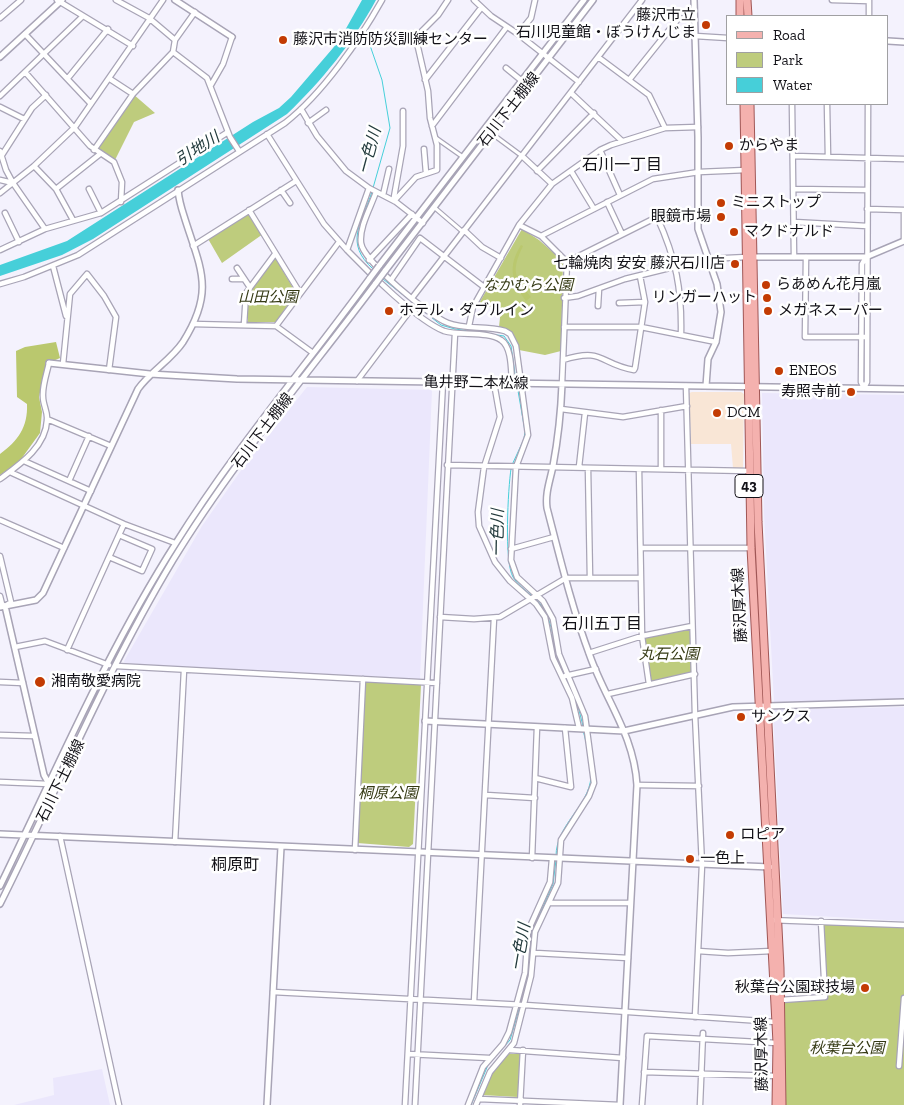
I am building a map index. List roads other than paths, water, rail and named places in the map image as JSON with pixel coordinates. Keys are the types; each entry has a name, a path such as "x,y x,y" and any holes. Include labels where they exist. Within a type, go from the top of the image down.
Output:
{"main road":[{"path":"740,0 740,15"},
{"path":"747,0 748,15"},
{"name":"藤沢厚木線","path":"744,105 750,257"},
{"name":"藤沢厚木線","path":"750,105 752,386 758,522 762,706"},
{"name":"藤沢厚木線","path":"752,386 749,471 751,548 762,706 773,920 781,1000 782,1105"},
{"name":"藤沢厚木線","path":"773,920 772,951 777,1043 776,1105"}],"street":[{"path":"0,18 21,0"},
{"path":"116,0 149,18 175,40"},
{"path":"0,193 34,166 75,127 133,46 149,18 163,0"},
{"path":"176,0 232,37 223,64 211,85"},
{"path":"0,284 53,266 87,250 238,149 267,134 301,109 363,33 382,0"},
{"path":"394,201 416,178 437,170 435,137 425,80 417,50 418,36 448,0"},
{"path":"474,0 506,28 518,34 579,82"},
{"path":"518,34 531,18 535,0"},
{"name":"石川下土棚線","path":"0,886 133,615 175,543 228,465 584,0"},
{"name":"石川下土棚線","path":"0,904 116,666 178,552 234,469 593,0"},
{"path":"412,298 642,0"},
{"path":"694,0 698,126 698,230 706,259 720,295 721,319 716,342 708,359 706,386"},
{"path":"832,0 869,1 869,15"},
{"path":"0,56 60,1 133,46"},
{"path":"425,80 481,8"},
{"path":"94,150 133,94 173,52 175,40 195,12"},
{"path":"0,96 83,16"},
{"path":"629,80 678,19 694,18"},
{"path":"432,126 506,28"},
{"path":"68,78 108,29"},
{"path":"25,34 91,104"},
{"path":"695,36 726,38"},
{"path":"889,41 904,42"},
{"path":"173,52 207,78 229,134 238,149"},
{"path":"598,57 649,95 665,128"},
{"path":"506,68 522,82"},
{"path":"25,72 94,150 114,162 123,190 121,202"},
{"path":"110,79 133,94"},
{"path":"571,93 622,141"},
{"path":"44,229 13,184 1,153 32,108 46,96"},
{"path":"792,105 794,257"},
{"path":"827,105 828,157"},
{"path":"864,388 867,382 869,266 866,257 868,105"},
{"path":"0,107 24,119"},
{"path":"301,109 308,123 346,171 373,190 394,201 424,223"},
{"path":"308,123 326,110"},
{"path":"394,201 403,146 403,111"},
{"path":"537,170 594,113"},
{"path":"469,326 473,307 520,225 539,197 552,184 600,150 622,141 665,128 698,126"},
{"path":"491,132 522,156 552,184"},
{"path":"0,250 44,229 101,213 229,134"},
{"path":"267,134 324,224 339,242 412,308 438,328 455,333 496,337 503,342 517,383 528,435 513,467 511,560 517,577 547,606 553,619 559,654 582,708 583,729"},
{"path":"435,137 464,157"},
{"path":"424,148 426,173"},
{"path":"600,150 620,195"},
{"path":"56,189 100,154"},
{"path":"793,156 904,159"},
{"path":"34,166 56,189 73,220"},
{"path":"383,195 389,169"},
{"path":"541,236 653,179 698,172 746,170"},
{"path":"571,171 594,209"},
{"path":"0,180 13,184"},
{"path":"193,246 296,181"},
{"path":"89,189 101,213"},
{"path":"793,189 867,190"},
{"path":"3,606 40,598 135,395 150,374 175,352 193,324 200,305 203,283 180,206 178,190"},
{"path":"281,190 290,203"},
{"path":"348,250 373,190"},
{"path":"373,190 361,238 363,251 369,260 412,298 447,323 499,329 510,334 516,346 517,383"},
{"path":"607,202 622,234"},
{"path":"435,208 482,247 501,258"},
{"path":"867,209 904,210"},
{"path":"249,210 300,293"},
{"path":"5,213 19,242"},
{"path":"564,298 578,296 640,276 706,259 866,257 904,241 904,213"},
{"path":"369,260 412,214"},
{"path":"567,262 657,217 668,240 676,267 680,287 681,334"},
{"path":"794,222 867,226"},
{"path":"479,1099 620,1105 637,785 636,764 624,731 589,653 554,537 546,497 553,467 561,409 564,298 567,262 541,236 520,225"},
{"path":"391,280 420,238 484,287"},
{"path":"276,326 339,242"},
{"path":"244,325 244,296 249,286 275,254"},
{"path":"806,257 805,337 867,337"},
{"path":"864,388 861,382 862,264 866,257"},
{"path":"53,266 67,320"},
{"path":"237,268 249,286"},
{"path":"63,364 71,290 86,274 104,296 116,317 109,370"},
{"path":"563,360 589,354 601,356 621,368 634,370 645,302 640,276"},
{"path":"232,278 244,279"},
{"path":"598,306 599,289"},
{"path":"619,304 645,302"},
{"path":"357,381 412,308"},
{"path":"193,324 276,326 313,353"},
{"path":"564,327 641,327 716,342"},
{"path":"415,1105 455,333"},
{"path":"0,479 24,462 40,440 47,419 42,396 49,362"},
{"name":"亀井野二本松線","path":"49,362 150,374 293,380 904,389"},
{"path":"405,1105 443,382"},
{"path":"476,1105 490,1072 510,1050 517,1035 528,931 550,882 562,835 589,796 594,783 583,729 572,698 553,658 545,617 531,599 502,572 482,534 478,512 484,467 500,417 494,383"},
{"path":"686,386 689,550 695,674 694,716 702,864 696,1017"},
{"path":"561,409 623,416 687,406"},
{"path":"661,410 661,469"},
{"path":"579,467 585,413"},
{"path":"47,419 111,446"},
{"path":"69,481 88,436"},
{"path":"24,462 91,491"},
{"path":"447,465 749,471"},
{"path":"588,468 590,578"},
{"path":"640,469 642,636 650,684"},
{"path":"10,472 124,524 175,543"},
{"path":"0,520 64,548"},
{"path":"67,650 124,524"},
{"path":"109,557 142,571 152,549 119,535"},
{"path":"511,549 554,537"},
{"path":"641,548 689,550 751,548"},
{"path":"0,556 11,602 3,606"},
{"path":"440,617 494,618 506,615 566,578 641,578"},
{"path":"0,596 15,647 44,775 49,784"},
{"path":"474,1002 494,618"},
{"path":"589,653 642,636 692,626"},
{"path":"15,647 45,641 108,665"},
{"path":"116,666 437,683"},
{"path":"561,678 596,669"},
{"path":"175,842 184,670"},
{"path":"608,694 695,674"},
{"path":"355,850 363,679"},
{"path":"0,682 23,684"},
{"path":"425,720 624,731 733,707 904,702"},
{"path":"532,858 537,727"},
{"path":"535,778 571,786 565,728"},
{"path":"0,735 34,736"},
{"path":"0,782 49,784"},
{"path":"637,785 699,786"},
{"path":"486,795 535,798"},
{"path":"0,834 770,867"},
{"path":"60,836 119,1105"},
{"path":"267,1105 281,847"},
{"path":"468,1105 483,1067 507,1037 521,1004 535,953 535,932 558,883 556,859"},
{"path":"549,903 630,904"},
{"path":"773,920 821,920 904,925"},
{"path":"781,1000 825,997 821,920"},
{"path":"698,951 728,953 772,951"},
{"path":"535,953 628,958"},
{"path":"273,992 521,1004 625,1013 776,1022"},
{"path":"899,1066 904,998"},
{"path":"700,1105 702,1032"},
{"path":"642,1105 647,1036 777,1043"},
{"path":"510,1050 623,1058"},
{"path":"520,1102 523,1050"},
{"path":"408,1054 489,1058"},
{"path":"644,1072 777,1076"}],"water":[{"path":"362,0 376,0 358,31 336,60 287,114 93,239 62,255 0,276 0,265 67,241 253,122 279,108 291,97 339,41"}],"waterway":[{"name":"一色川","path":"365,31 382,80 390,128 373,188"},
{"name":"一色川","path":"372,192 360,224 357,242 364,260 373,269"},
{"name":"一色川","path":"383,279 441,325 455,329 504,336 511,346 516,381"},
{"name":"一色川","path":"512,465 524,439 525,431 517,385"},
{"name":"一色川","path":"511,469 507,524 510,569 513,577 521,587 532,596"},
{"name":"一色川","path":"535,598 547,615 564,675"},
{"name":"一色川","path":"566,678 574,695"},
{"name":"一色川","path":"578,706 583,726"},
{"name":"一色川","path":"583,730 587,746"},
{"name":"一色川","path":"556,856 561,834 585,798 591,777"},
{"name":"一色川","path":"521,1002 528,973 532,932 553,884 556,860"},
{"name":"一色川","path":"471,1105 488,1065 510,1040 520,1006"}],"place":[{"name":"藤沢市立 石川児童館・ぼうけんじま","path":"706,25"},
{"name":"藤沢市消防防災訓練センター","path":"283,40"},
{"name":"からやま","path":"729,146"},
{"name":"ミニストップ","path":"721,203"},
{"name":"眼鏡市場","path":"721,217"},
{"name":"マクドナルド","path":"734,232"},
{"name":"七輪焼肉 安安 藤沢石川店","path":"735,264"},
{"name":"らあめん花月嵐","path":"766,285"},
{"name":"リンガーハット","path":"767,298"},
{"name":"ホテル・ダブルイン","path":"389,311"},
{"name":"メガネスーパー","path":"768,311"},
{"name":"ENEOS","path":"779,371"},
{"name":"寿照寺前","path":"851,392"},
{"name":"DCM","path":"717,413"},
{"name":"湘南敬愛病院","path":"40,682"},
{"name":"サンクス","path":"741,717"},
{"name":"ロピア","path":"730,835"},
{"name":"一色上","path":"690,859"},
{"name":"秋葉台公園球技場","path":"865,988"}],"district":[{"name":"石川一丁目","path":"622,165"},
{"name":"石川五丁目","path":"602,624"},
{"name":"桐原町","path":"235,865"}],"water label":[{"name":"引地川","path":"198,149"}],"park label":[{"name":"なかむら公園","path":"528,286"},
{"name":"山田公園","path":"268,298"},
{"name":"丸石公園","path":"669,655"},
{"name":"桐原公園","path":"388,794"},
{"name":"秋葉台公園","path":"847,1049"}]}
